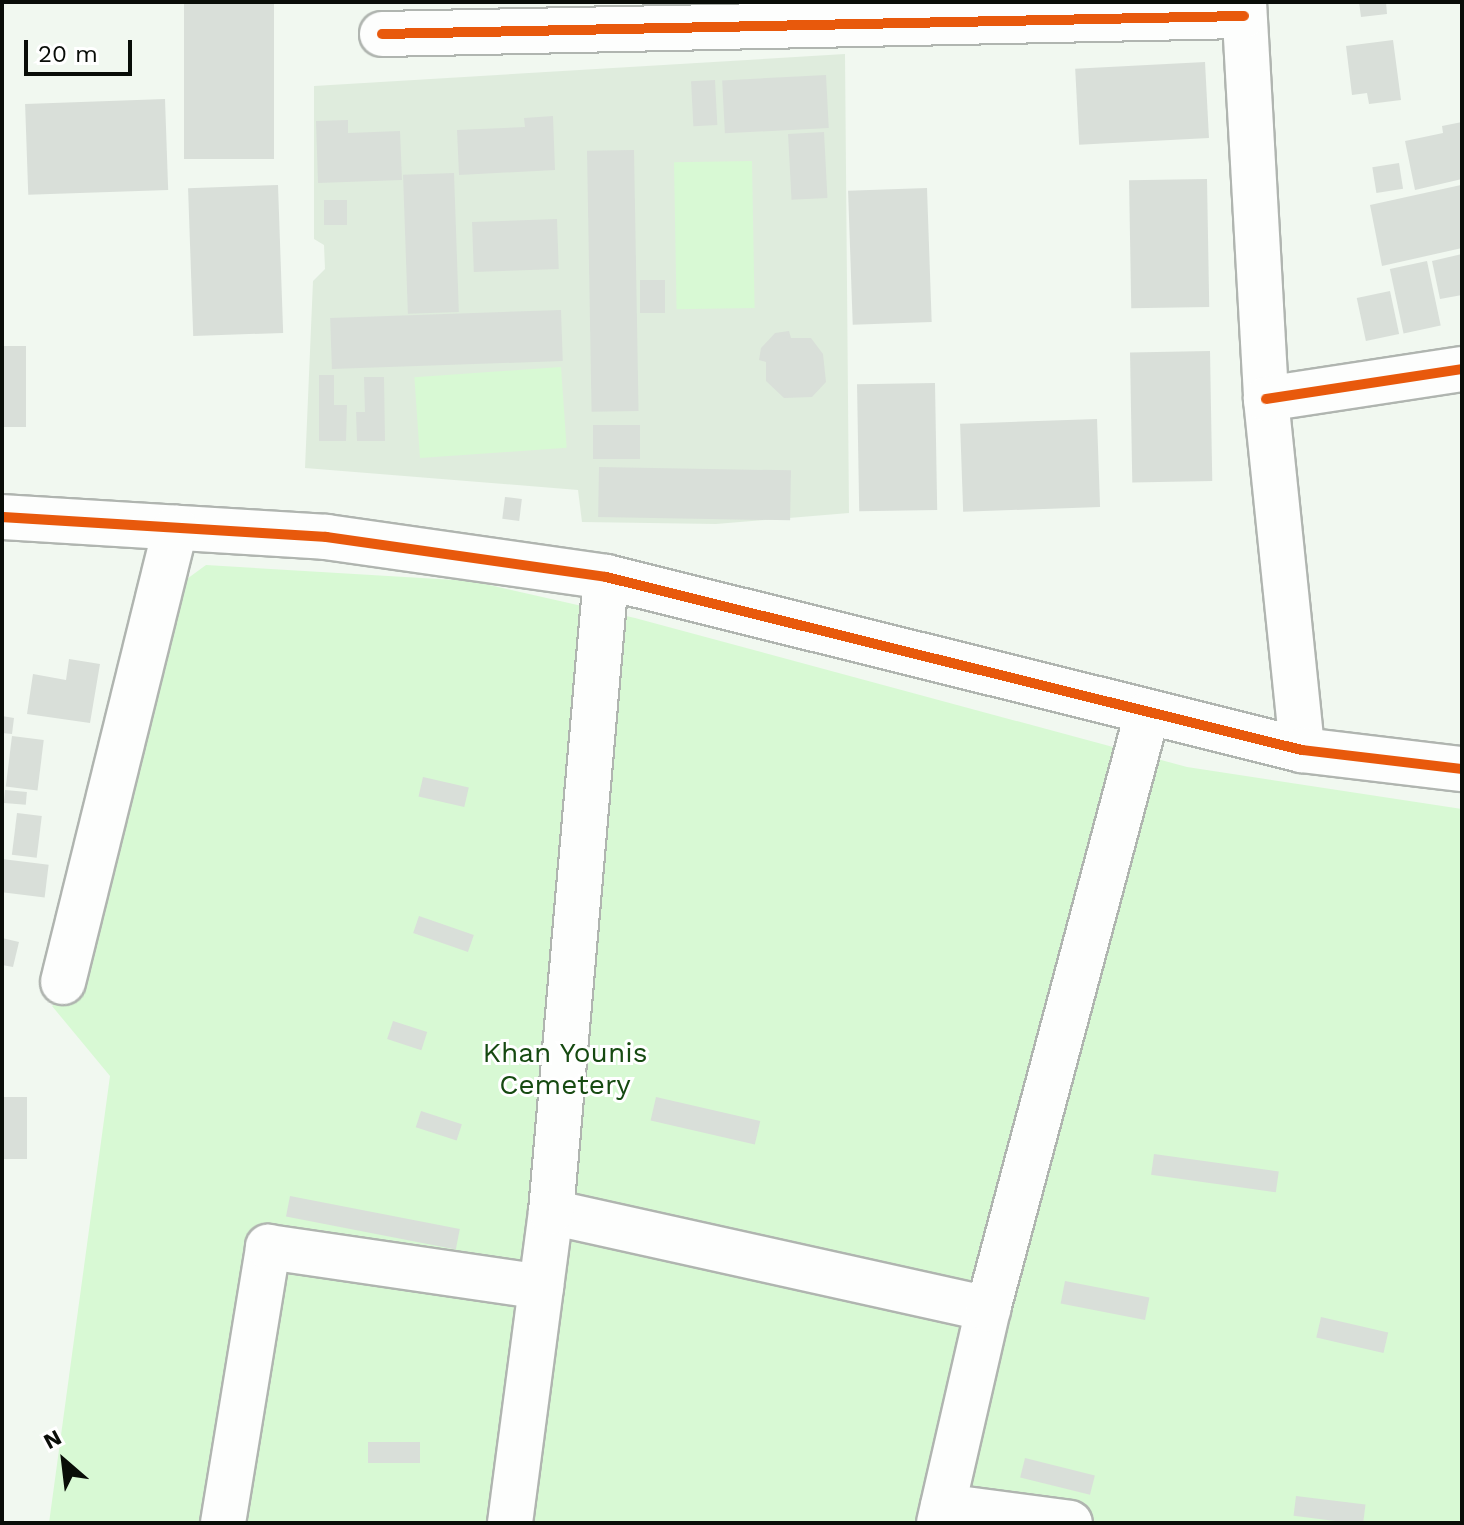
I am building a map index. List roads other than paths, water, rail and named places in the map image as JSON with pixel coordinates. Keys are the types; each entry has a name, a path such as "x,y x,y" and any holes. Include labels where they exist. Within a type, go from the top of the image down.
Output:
{"street":[{"path":"382,34 1244,9 1266,399 1302,750"},
{"path":"1266,399 1462,369"},
{"path":"2,517 326,537 606,577 1147,714 1302,750 1462,769"},
{"path":"63,982 175,528"},
{"path":"510,1523 551,1212 606,577"},
{"path":"1070,1523 941,1515 988,1309 1147,714"},
{"path":"551,1212 988,1309"},
{"path":"223,1523 268,1247 541,1287"}],"park label":[{"name":"Khan Younis Cemetery","path":"565,1069"}]}
